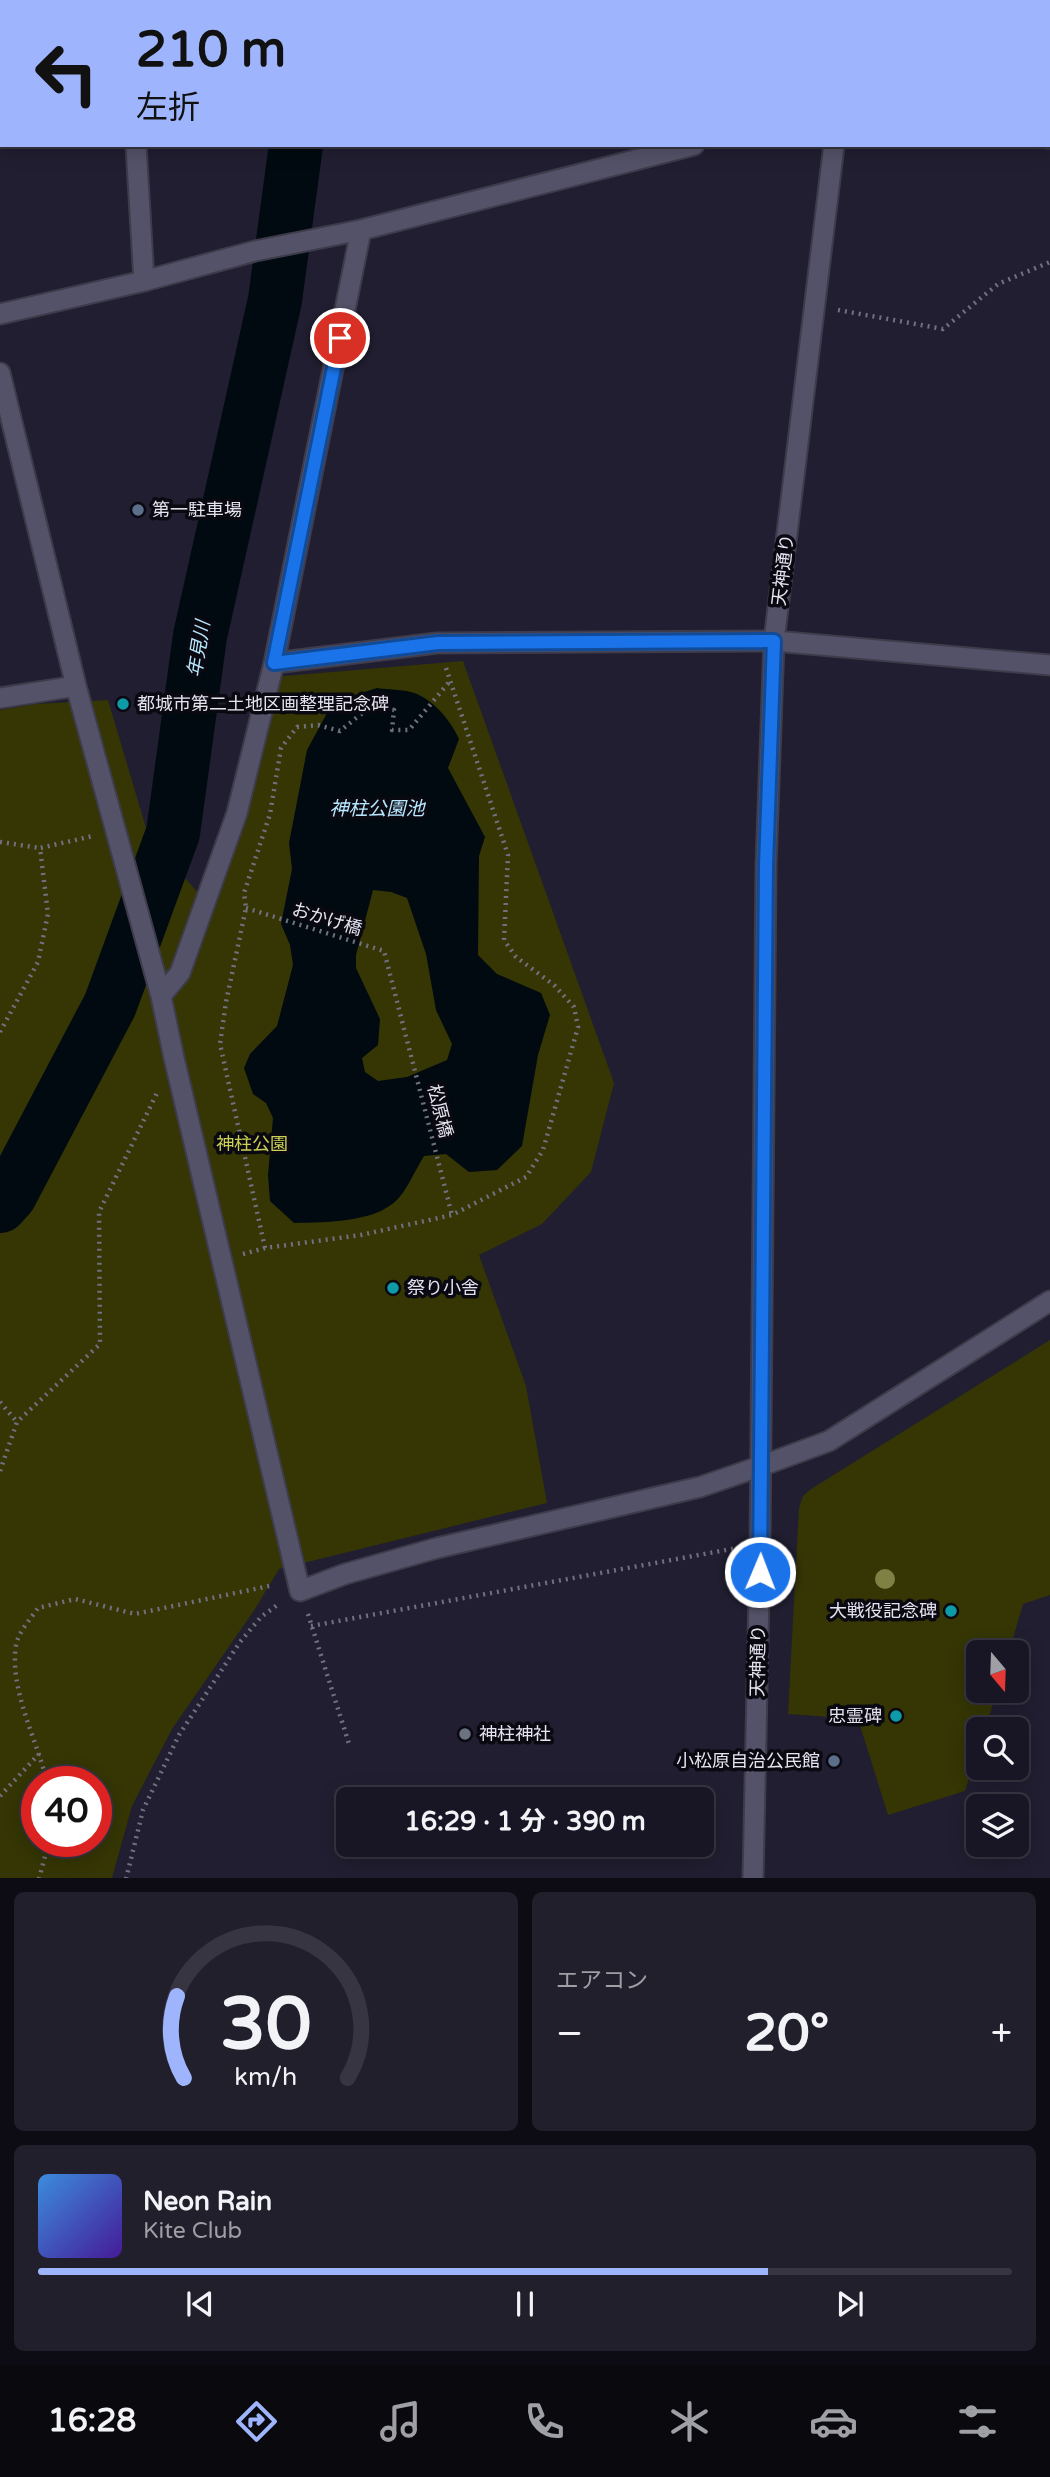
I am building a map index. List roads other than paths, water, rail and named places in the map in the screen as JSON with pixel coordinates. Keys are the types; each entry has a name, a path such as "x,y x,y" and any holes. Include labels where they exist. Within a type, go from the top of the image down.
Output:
{"street":[{"path":"136,147 144,281"},
{"path":"0,314 144,281 255,251 361,230 686,147"},
{"name":"天神通り","path":"753,1878 761,1544 766,866 774,641 834,147"},
{"path":"161,996 180,973 237,813 274,663 361,230"},
{"path":"0,373 76,686 161,996 299,1586 437,1548 699,1487 829,1441 1050,1301"},
{"path":"274,663 438,643 774,641 1050,665"},
{"path":"0,698 76,686"}],"water":[{"name":"神柱公園池","path":"377,688 408,691 430,702 452,726 459,739 448,768 485,837 479,856 478,955 497,974 541,993 550,1015 538,1055 522,1146 497,1170 469,1172 446,1154 424,1156 402,1194 393,1204 381,1211 353,1219 294,1223 270,1201 268,1175 273,1118 266,1103 253,1094 244,1068 250,1054 277,1026 293,965 290,945 281,924 292,869 289,843 307,750 333,702","holes":["373,890 391,892 407,898 426,954 436,1010 452,1044 447,1060 407,1077 378,1081 365,1072 362,1058 378,1045 380,1019 356,968 356,955"]}],"waterway":[{"name":"年見川","path":"0,1206 10,1195 110,1005 173,833 200,636 275,300 296,147"}],"place":[{"name":"第一駐車場","path":"138,510"},
{"name":"都城市第二土地区画整理記念碑","path":"123,704"},
{"name":"祭り小舎","path":"393,1288"},
{"name":"大戦役記念碑","path":"951,1611"},
{"name":"忠霊碑","path":"896,1716"},
{"name":"神柱神社","path":"465,1734"},
{"name":"小松原自治公民館","path":"834,1761"}],"park label":[{"name":"神柱公園","path":"252,1144"}]}
